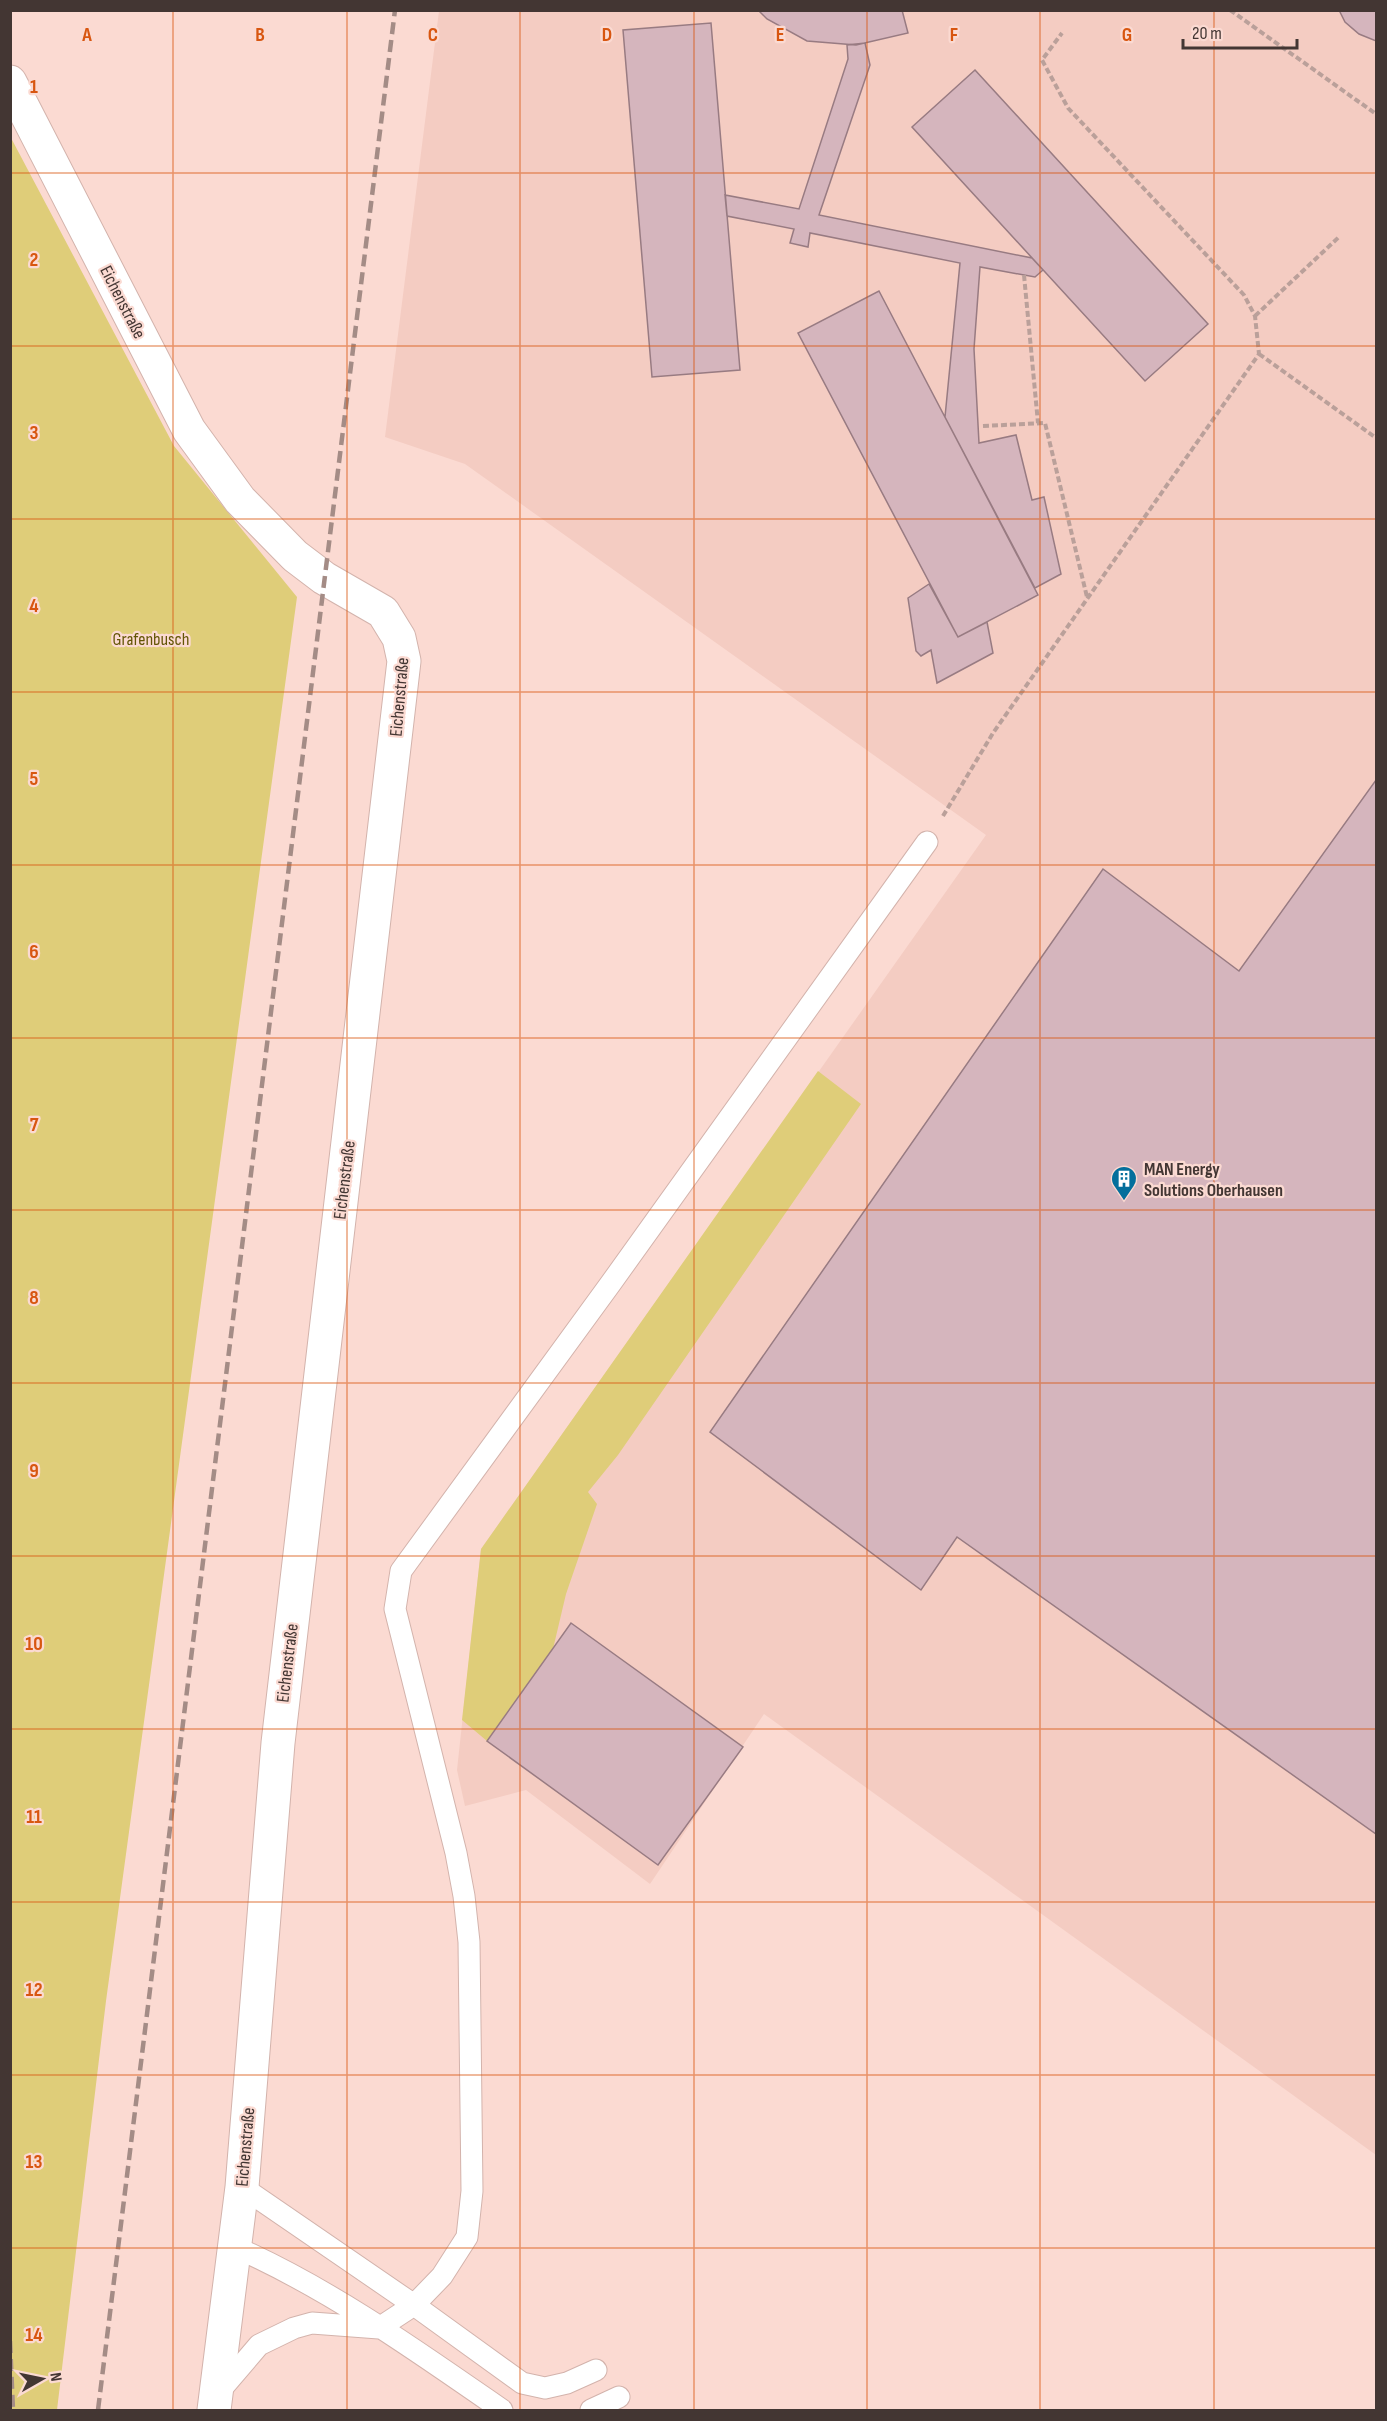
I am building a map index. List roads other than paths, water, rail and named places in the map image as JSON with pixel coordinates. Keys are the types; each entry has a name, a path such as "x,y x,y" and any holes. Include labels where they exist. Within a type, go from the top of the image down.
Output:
{"street":[{"name":"Eichenstraße","path":"10,82 189,430 240,500 295,556 324,578 383,612 399,638 404,661 278,1743 242,2187 214,2403"}],"lane":[{"path":"214,2403 259,2345 294,2328 312,2323 380,2328 414,2305 442,2276 467,2237 472,2191 469,1966 464,1896 456,1853 394,1609 401,1571 927,842"},
{"path":"242,2187 414,2305 522,2383 545,2388 567,2383 596,2370"},
{"path":"235,2247 279,2266 380,2328 502,2410"},
{"path":"591,2410 619,2397"}],"railway":[{"path":"98,2410 395,10"},
{"path":"10,2341 13,2410"}],"place":[{"name":"MAN Energy Solutions Oberhausen","path":"1124,1202"}],"park label":[{"name":"Grafenbusch","path":"151,639"}]}
